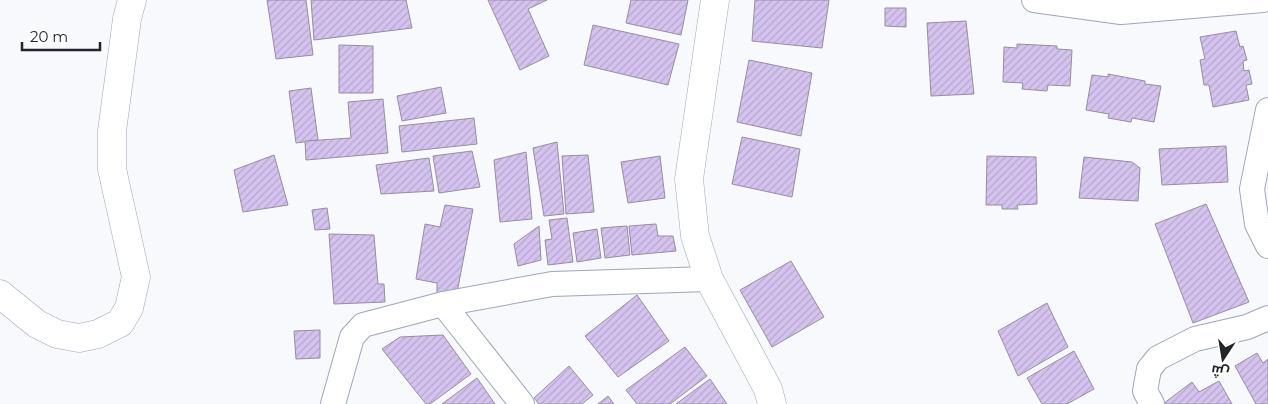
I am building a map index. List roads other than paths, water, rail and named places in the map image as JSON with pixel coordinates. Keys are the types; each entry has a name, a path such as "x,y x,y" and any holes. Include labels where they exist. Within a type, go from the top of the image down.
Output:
{"main road":[{"path":"0,294 37,324 57,334 79,338 98,334 120,323 129,308 136,277 112,169 112,131 127,19 132,0"},
{"path":"715,0 689,179 695,236 709,279 768,389 772,404"}],"street":[{"path":"1034,0 1121,12 1263,0"},
{"path":"1268,110 1252,189 1257,224 1268,246"},
{"path":"333,404 352,337 363,325 443,304 552,284 709,279"},
{"path":"443,304 522,404"},
{"path":"1152,404 1144,391 1149,369 1158,358 1195,339 1247,327 1268,318"}]}
